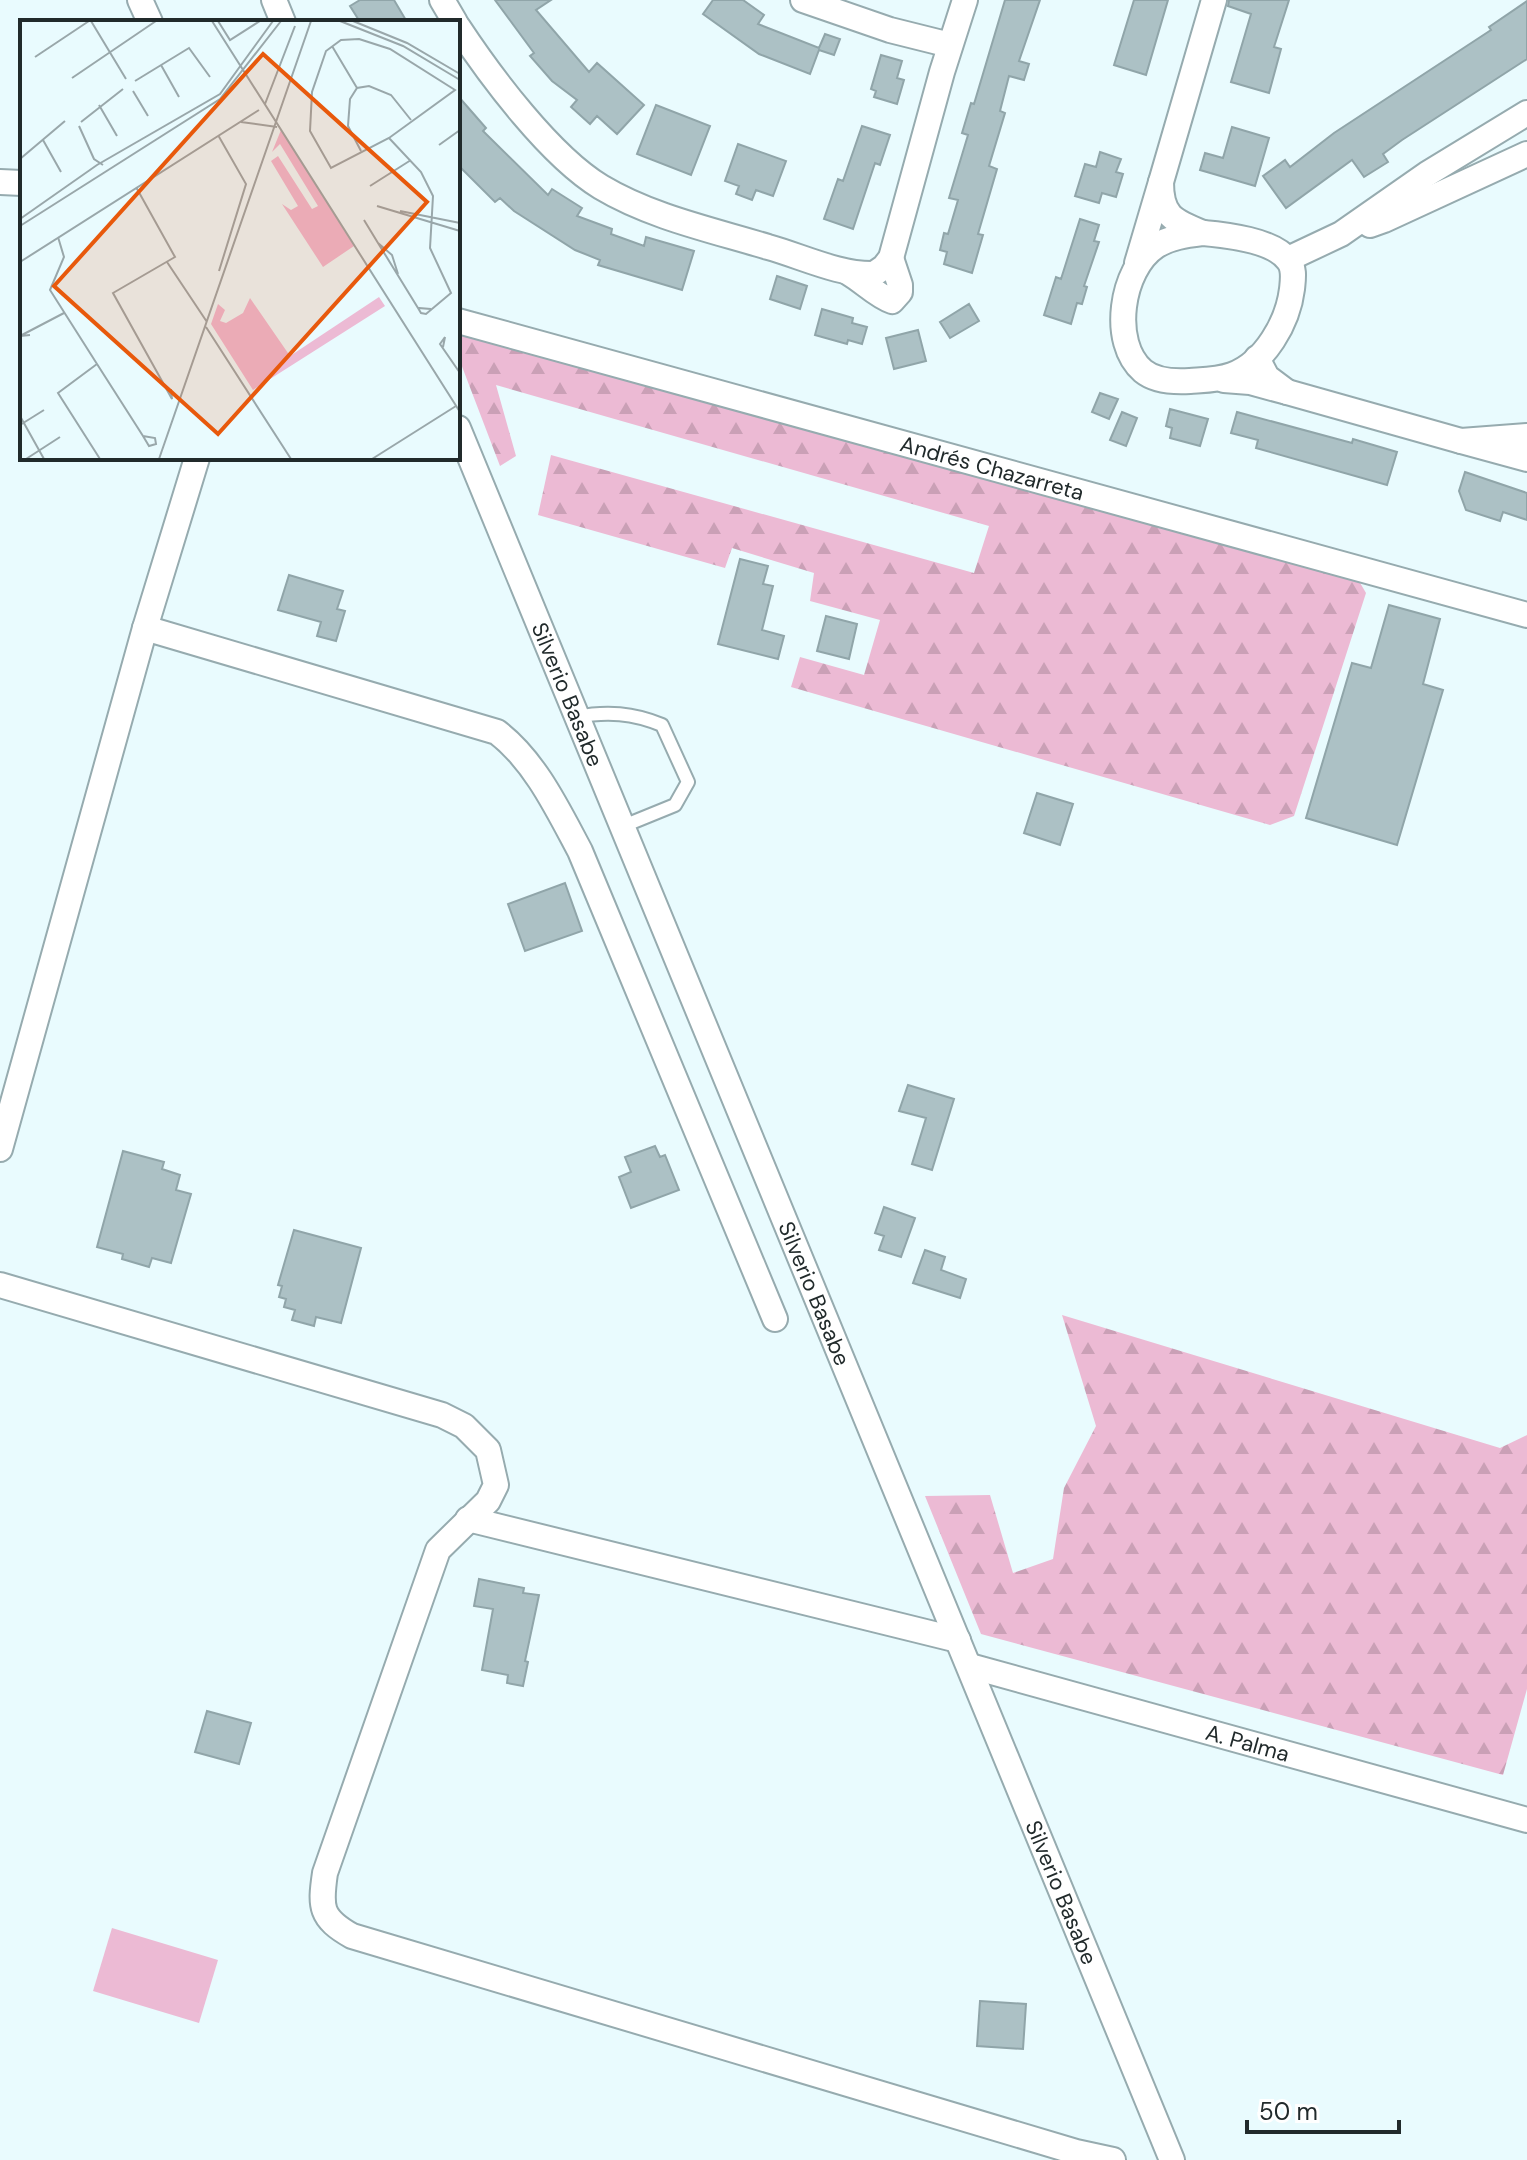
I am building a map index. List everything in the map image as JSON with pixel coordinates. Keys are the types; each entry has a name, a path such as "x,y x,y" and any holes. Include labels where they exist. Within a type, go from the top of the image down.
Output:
{"street":[{"path":"140,0 149,20"},
{"path":"274,0 282,20"},
{"path":"442,0 454,20"},
{"path":"803,0 890,30 950,45"},
{"path":"460,30 540,132 597,185 636,204 690,224 843,270 892,301 900,292 900,285 891,258 965,0"},
{"path":"1214,0 1126,303 1124,335 1131,356 1140,369 1165,380 1250,382 1527,459"},
{"path":"1341,234 1427,174 1527,113"},
{"path":"1288,259 1341,234 1384,220 1527,154"},
{"path":"0,182 20,183"},
{"path":"1161,182 1161,200 1165,210 1183,225 1203,233 1264,245 1288,259 1293,276 1290,301 1276,335 1257,358 1233,375 1214,380"},
{"path":"1132,280 1143,258 1154,247 1167,240 1203,233"},
{"name":"Andrés Chazarreta","path":"460,322 1527,615"},
{"path":"1257,358 1267,377 1287,392"},
{"name":"Silverio Basabe","path":"460,433 1172,2160"},
{"path":"1461,441 1527,436"},
{"path":"0,1149 145,628 196,460"},
{"path":"145,628 497,732 513,745 580,851 775,1319"},
{"path":"0,1285 442,1415 464,1426 488,1450 496,1485 488,1501 438,1550 325,1873 322,1897 325,1916 336,1927 352,1936 1081,2156 1113,2160"},
{"path":"468,1519 958,1640"},
{"name":"A. Palma","path":"970,1666 1527,1820"}],"lane":[{"path":"576,717 602,712 640,716 662,725 688,782 675,805 621,827"}],"green space":[{"path":"460,318 1352,569 1366,593 1294,816 1270,825 791,687 800,657 864,675 880,620 810,601 814,573 732,548 725,568 538,515 551,455 974,573 989,526 496,385 516,456 500,466 460,361"},
{"path":"1062,1315 1500,1448 1527,1435 1527,1689 1503,1775 981,1634 925,1496 990,1495 1013,1573 1053,1559 1064,1488 1096,1426"},
{"path":"112,1928 218,1960 199,2023 93,1991"}],"building":[{"path":"360,0 394,0 406,20 359,20 350,6"},
{"path":"495,0 551,0 536,10 589,72 597,63 644,105 617,134 597,116 590,124 571,107 577,100 552,81 530,56 534,53"},
{"path":"713,0 743,0 764,15 758,24 819,48 825,34 840,39 834,55 819,50 810,74 759,54 703,14"},
{"path":"1005,0 1040,0 1019,61 1029,64 1024,80 1009,76 1000,111 1005,113 989,166 997,169 978,234 983,235 972,273 944,264 947,252 940,250 958,200 949,198 968,135 962,133 971,103 974,104"},
{"path":"1134,0 1168,0 1146,75 1114,65"},
{"path":"1229,0 1289,0 1274,47 1281,49 1269,93 1231,82 1251,14 1228,6"},
{"path":"1527,1 1527,59 1402,140 1383,154 1388,162 1364,177 1352,160 1286,208 1263,176 1285,160 1290,167 1334,133 1491,30 1489,27"},
{"path":"881,55 902,61 897,78 904,80 897,104 874,97 876,91 871,89"},
{"path":"460,98 486,128 483,131 548,195 552,189 582,208 577,216 612,229 611,234 644,246 646,237 694,251 682,290 598,265 600,260 575,250 514,211 500,198 495,202 460,167"},
{"path":"656,105 710,126 691,175 637,154"},
{"path":"862,126 890,135 880,165 875,163 853,229 824,219 838,179 843,181"},
{"path":"1232,127 1269,138 1255,186 1200,170 1205,153 1223,158"},
{"path":"738,144 786,161 773,196 756,190 752,200 736,194 739,186 725,181"},
{"path":"1100,152 1121,159 1116,172 1123,174 1116,197 1102,193 1099,203 1075,196 1085,164 1096,167"},
{"path":"1080,219 1099,225 1094,241 1099,242 1084,286 1087,287 1082,304 1077,303 1071,324 1044,315 1056,277 1061,279"},
{"path":"777,276 807,286 800,309 770,299"},
{"path":"969,304 979,321 950,338 940,322"},
{"path":"822,309 853,318 852,323 867,327 862,344 848,340 847,344 815,335"},
{"path":"918,330 926,361 894,369 886,338"},
{"path":"1100,393 1118,399 1109,419 1092,412"},
{"path":"1170,409 1208,419 1200,446 1170,438 1172,428 1166,426"},
{"path":"1122,412 1137,418 1126,446 1110,440"},
{"path":"1237,412 1397,452 1387,485 1256,448 1258,440 1231,433"},
{"path":"1465,472 1527,493 1527,520 1503,512 1500,521 1466,510 1459,491"},
{"path":"740,559 768,566 763,584 773,586 762,630 784,636 778,659 718,644"},
{"path":"289,575 343,591 337,609 345,611 336,641 317,636 321,622 278,610"},
{"path":"1389,605 1440,619 1423,684 1443,690 1397,845 1306,818 1352,663 1371,668"},
{"path":"826,616 857,624 849,659 817,651"},
{"path":"1037,793 1073,804 1060,845 1024,833"},
{"path":"565,883 582,931 525,951 508,904"},
{"path":"908,1085 954,1099 932,1170 912,1164 926,1118 899,1111"},
{"path":"655,1146 660,1157 665,1155 679,1190 631,1208 619,1177 631,1172 625,1157"},
{"path":"123,1151 164,1162 162,1169 180,1175 176,1190 191,1194 171,1263 152,1258 149,1267 122,1259 123,1254 97,1247"},
{"path":"884,1207 915,1218 901,1257 879,1250 884,1236 875,1233"},
{"path":"294,1230 361,1248 341,1323 316,1317 314,1326 292,1320 295,1310 284,1307 286,1299 279,1297 282,1286 278,1285"},
{"path":"925,1250 945,1257 941,1270 966,1279 960,1298 913,1283"},
{"path":"479,1579 524,1588 523,1593 539,1595 523,1686 507,1683 508,1675 482,1670 493,1609 474,1606"},
{"path":"207,1711 251,1723 239,1764 195,1752"},
{"path":"980,2001 1026,2004 1023,2049 977,2046"}]}
